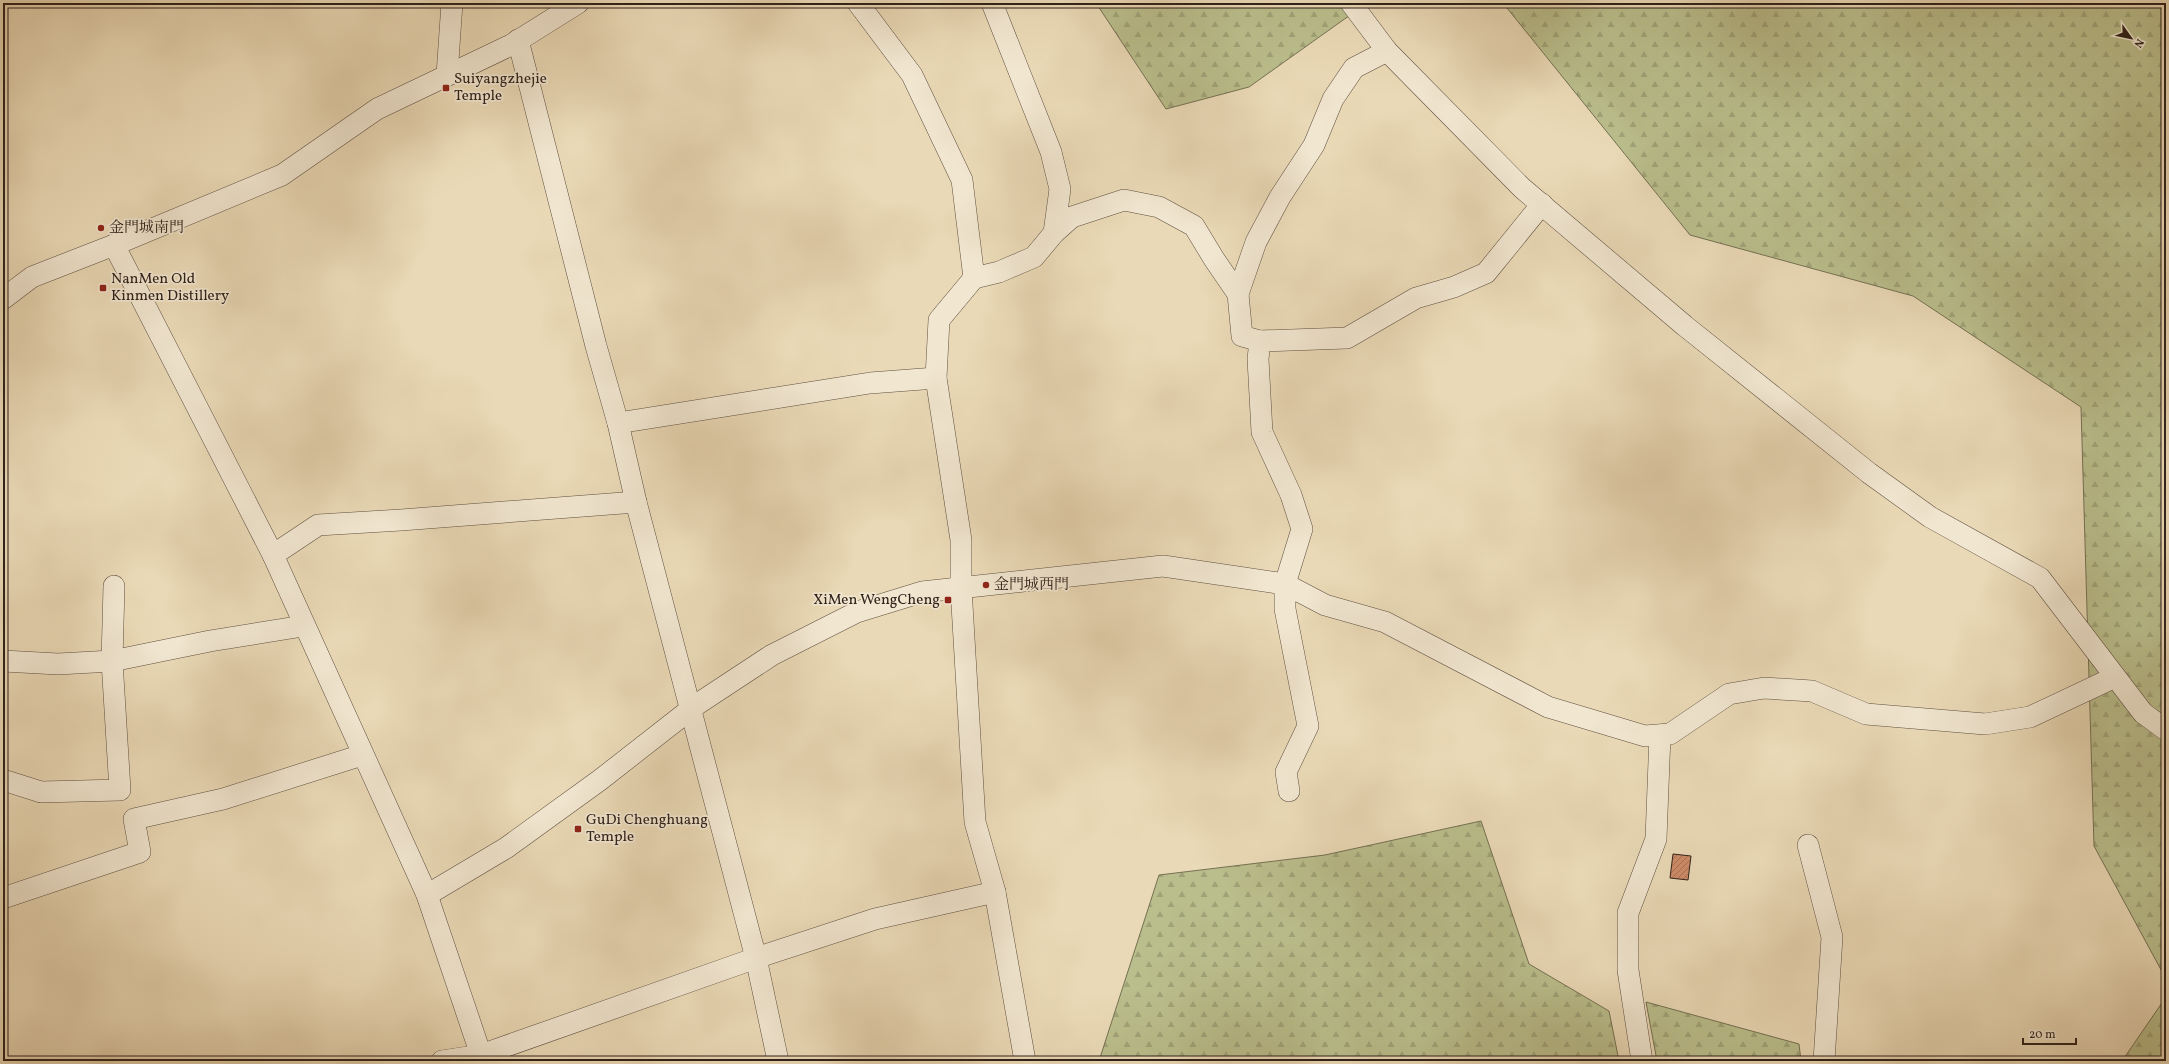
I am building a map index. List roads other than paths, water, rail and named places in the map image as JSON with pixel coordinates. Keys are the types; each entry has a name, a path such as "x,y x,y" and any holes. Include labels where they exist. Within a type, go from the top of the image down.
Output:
{"street":[{"path":"447,75 452,3"},
{"path":"3,299 32,278 282,175 377,109 518,40 578,3"},
{"path":"858,3 912,76 962,180 974,278"},
{"path":"992,3 1051,152 1060,189 1054,233"},
{"path":"1351,3 1387,51 1522,188 1685,326 1869,473 1930,517 2040,578 2143,713 2166,730"},
{"path":"518,40 594,338 618,423 636,502 692,709 756,958 778,1061"},
{"path":"1387,51 1354,68 1333,100 1314,145 1280,197 1256,242 1238,294 1242,336 1260,342 1347,338 1416,298 1454,287 1486,273 1542,204"},
{"path":"1025,1061 995,892 975,822 962,588 961,540 936,378 939,320 974,278 999,272 1034,257 1054,233 1072,217 1124,200 1159,208 1194,226 1238,294"},
{"path":"114,245 273,555 303,626 427,895 482,1058"},
{"path":"1260,342 1258,359 1262,432 1291,495 1302,529 1285,584 1285,609 1308,726 1286,772 1289,791"},
{"path":"618,423 870,382 936,378"},
{"path":"273,555 318,525 636,502"},
{"path":"427,895 506,848 600,780 692,709 772,655 857,612 922,592 1163,566 1285,584 1325,605 1385,622 1548,707 1645,736 1670,734 1729,694 1764,688 1812,691 1866,714 1985,724 2030,716 2115,677"},
{"path":"3,780 41,792 120,790 112,661 114,586"},
{"path":"3,661 58,664 112,661 210,641 303,626"},
{"path":"1642,1061 1628,970 1628,913 1656,839 1660,735"},
{"path":"3,898 140,852 134,819 223,799 362,755"},
{"path":"1808,846 1832,938 1824,1061"},
{"path":"442,1061 482,1058 756,958 875,919 995,892"}],"place":[{"name":"Suiyangzhejie Temple","path":"446,88"},
{"name":"金門城南門","path":"101,228"},
{"name":"NanMen Old Kinmen Distillery","path":"103,288"},
{"name":"金門城西門","path":"986,585"},
{"name":"XiMen WengCheng","path":"948,600"},
{"name":"GuDi Chenghuang Temple","path":"578,829"}]}
